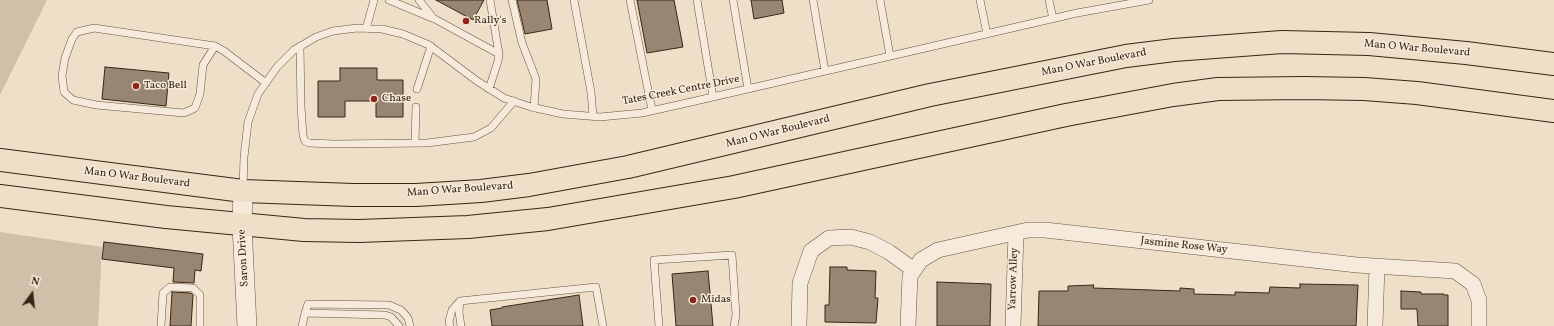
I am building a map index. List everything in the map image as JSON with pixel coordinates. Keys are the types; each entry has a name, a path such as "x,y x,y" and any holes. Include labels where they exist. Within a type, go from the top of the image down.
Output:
{"main road":[{"name":"Man O War Boulevard","path":"0,160 242,191 353,195 416,195 481,191 529,185 663,160 930,95 1126,56 1174,50 1282,42 1368,44 1466,52 1554,64"},
{"path":"0,196 166,217 304,230 359,231 468,227 548,219 734,186 1066,115 1173,95 1218,89 1364,89 1417,93 1554,111"}],"street":[{"name":"Saron Drive","path":"242,191 242,225 247,326"},
{"name":"Jasmine Rose Way","path":"914,270 921,260 938,250 1028,230 1045,230 1349,264 1455,271 1473,284 1479,300 1479,326"},
{"name":"Yarrow Alley","path":"1013,326 1016,233"},
{"path":"799,326 800,283 811,251 829,238 851,237 870,242 889,252 914,270 910,276 908,326"},
{"path":"1375,326 1377,266"}],"lane":[{"path":"366,29 374,0"},
{"path":"389,0 433,18 499,54"},
{"path":"419,0 433,18"},
{"path":"489,89 496,72 499,54 490,0"},
{"path":"512,0 522,43 536,79 534,108"},
{"path":"574,0 591,92 592,116"},
{"path":"630,0 652,110"},
{"path":"697,0 713,97"},
{"path":"733,0 748,89"},
{"path":"813,0 825,71"},
{"path":"880,0 890,56"},
{"path":"980,0 987,34"},
{"path":"1049,0 1053,19"},
{"name":"Tates Creek Centre Drive","path":"242,191 248,122 258,94 277,67 294,50 316,37 333,31 357,28 382,29 404,34 431,46 489,89 504,98 534,108 563,114 600,117 652,110 713,97 1053,19 1148,0"},
{"path":"215,46 203,65 200,94 195,108 184,113 96,105 73,100 64,92 62,76 65,58 72,39 77,32 94,28 215,46 224,51 266,83"},
{"path":"300,46 300,107 303,136 309,143 427,143 474,137 491,128 514,101"},
{"path":"417,89 431,46"},
{"path":"416,106 416,143"},
{"path":"659,326 654,260 732,255 736,315 734,326"},
{"path":"161,326 163,293 170,287 194,288 200,295 200,326"},
{"path":"450,326 449,321 452,310 460,301 596,287 603,326"},
{"path":"460,301 460,326"},
{"path":"302,326 308,304 389,305 401,310 408,318 410,326"},
{"path":"305,313 385,316 391,317 399,326"}],"shaded area":[{"path":"0,0 47,0 0,95"},
{"path":"0,232 102,247 98,326 0,326"}],"building":[{"name":"Rally's","path":"436,0 484,0 473,20"},
{"path":"517,0 547,0 552,29 525,34"},
{"path":"637,0 674,0 683,47 647,53"},
{"path":"751,0 782,0 784,13 754,19"},
{"name":"Taco Bell","path":"105,67 169,73 166,106 102,99"},
{"path":"340,68 377,68 377,80 403,80 403,117 376,117 376,101 345,101 345,117 318,117 318,81 340,81"},
{"path":"104,242 203,254 201,271 195,270 194,283 173,282 174,268 102,259"},
{"path":"830,267 847,267 847,270 876,271 875,298 878,298 876,323 825,322 825,305 829,305"},
{"name":"Midas","path":"708,271 713,326 676,326 672,274"},
{"path":"937,282 991,284 990,326 937,326"},
{"path":"1300,284 1358,285 1356,326 1038,326 1039,291 1068,291 1068,286 1094,285 1093,288 1180,291 1180,288 1194,289 1194,294 1235,295 1235,292 1269,293 1270,287 1300,288"},
{"path":"1401,291 1421,292 1421,294 1448,295 1448,326 1418,326 1417,309 1401,309"},
{"path":"172,292 191,293 193,295 191,326 170,326"},
{"path":"579,295 583,326 492,326 490,310"}],"place":[{"name":"Rally's","path":"466,21"},
{"name":"Taco Bell","path":"136,86"},
{"name":"Chase","path":"374,99"},
{"name":"Midas","path":"693,300"}]}
